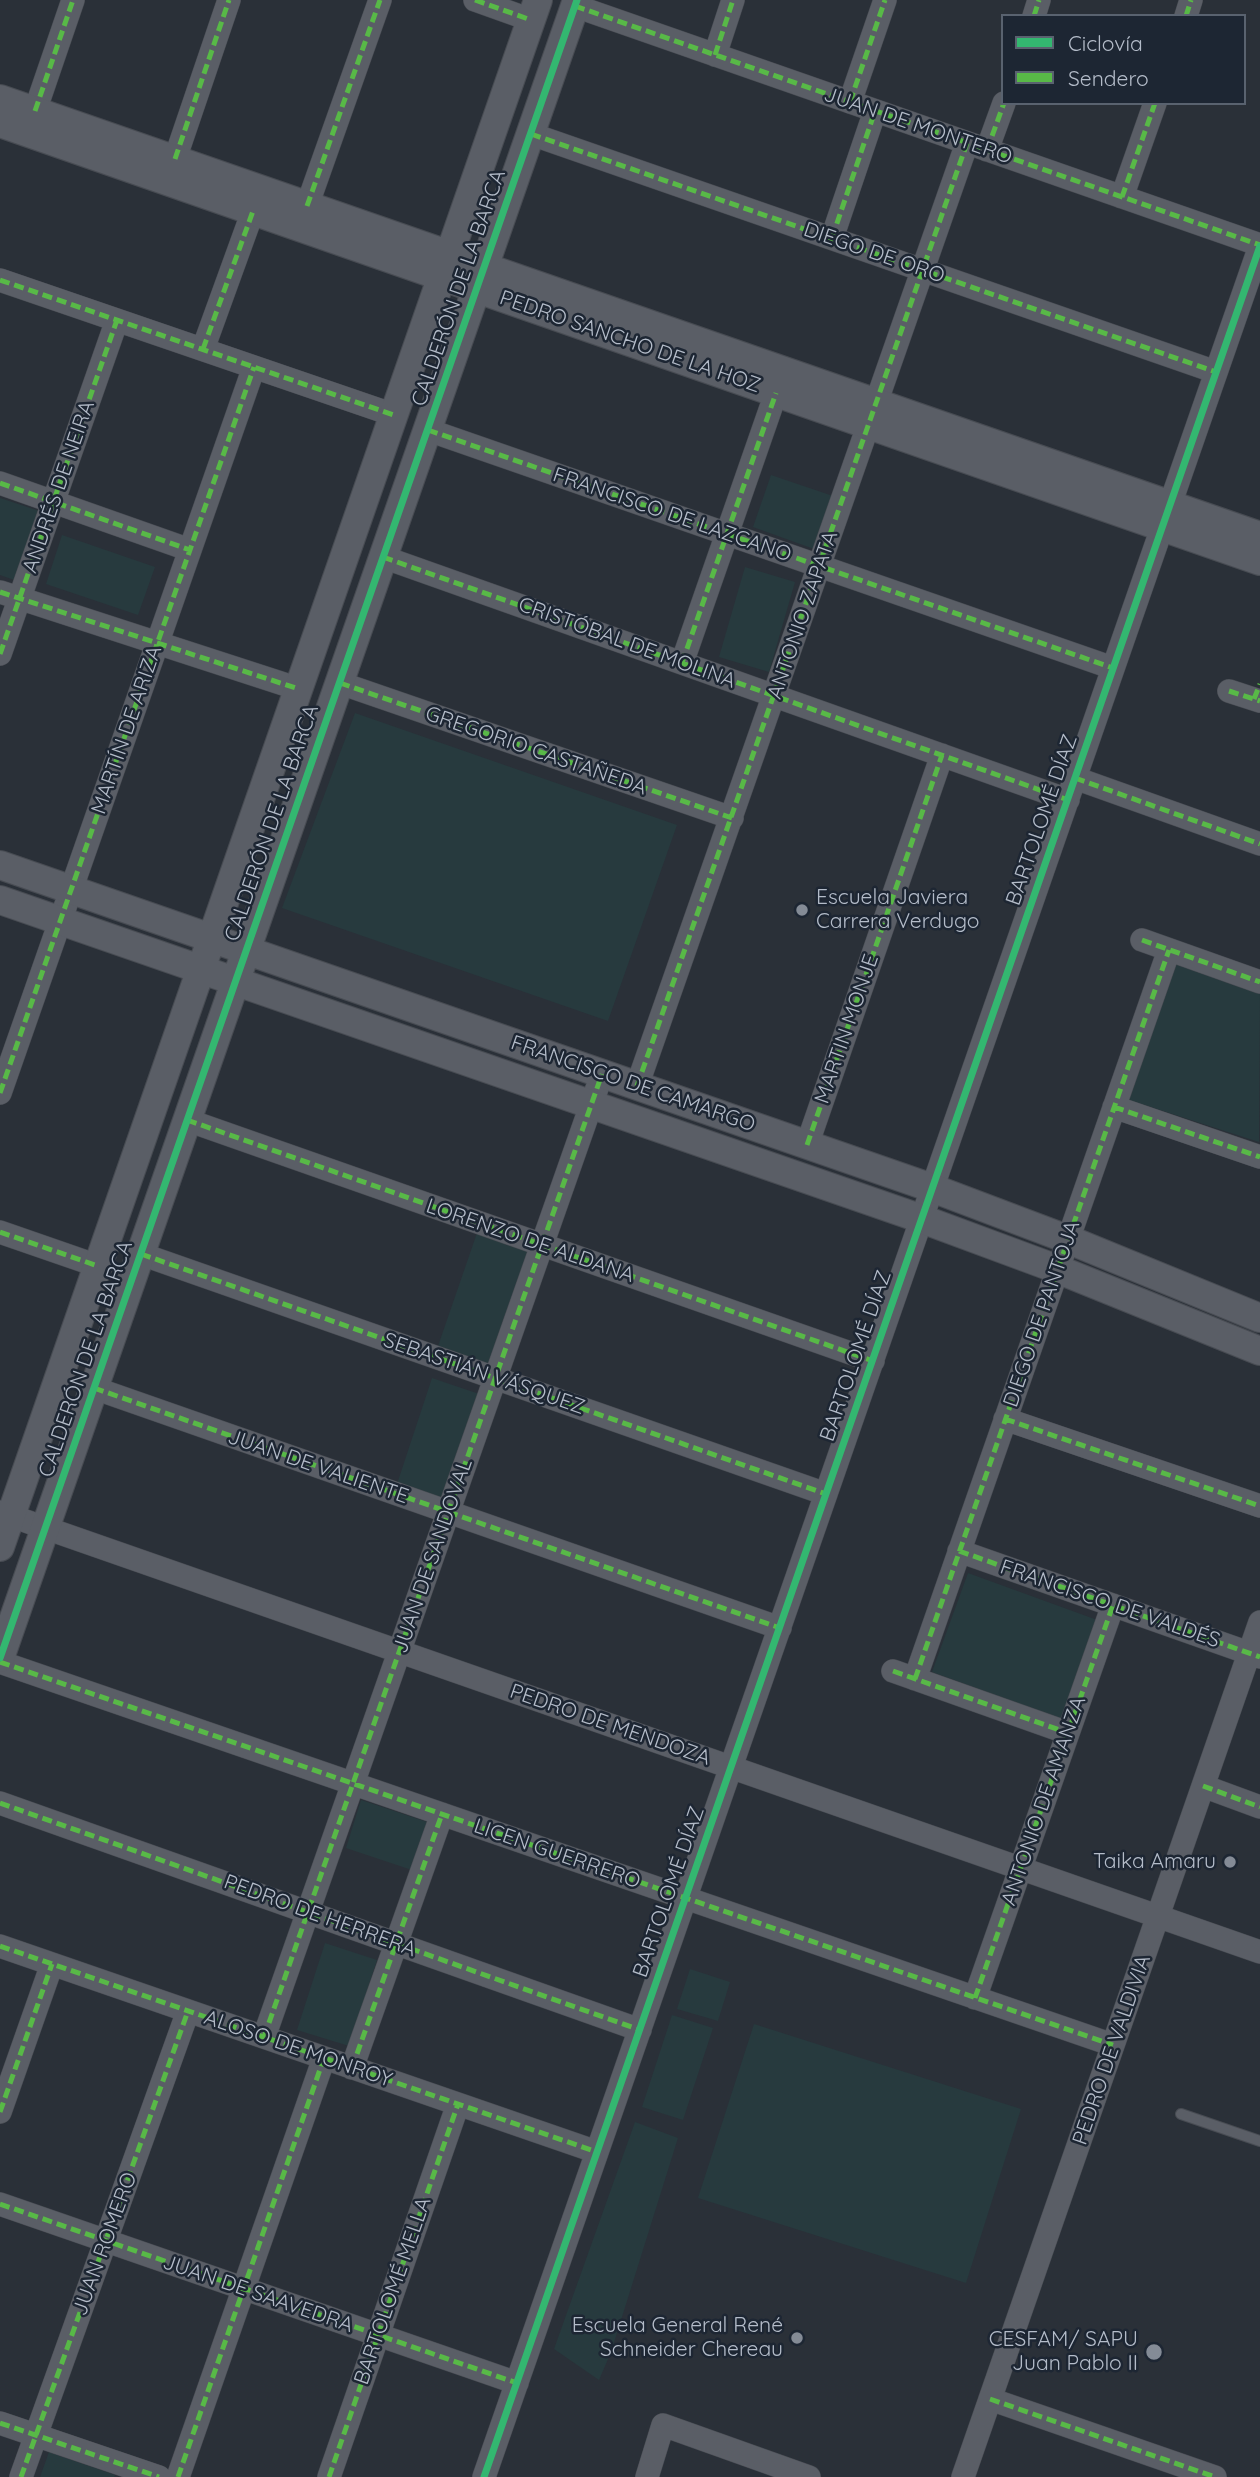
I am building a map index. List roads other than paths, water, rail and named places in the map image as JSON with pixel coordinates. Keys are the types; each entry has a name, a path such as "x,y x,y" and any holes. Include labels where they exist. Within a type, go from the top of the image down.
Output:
{"street":[{"path":"35,111 73,0"},
{"path":"175,159 229,0"},
{"path":"307,205 380,0"},
{"path":"475,0 534,10"},
{"path":"715,55 733,0"},
{"path":"850,102 885,0"},
{"name":"CALDERÓN DE LA BARCA","path":"0,1660 576,3"},
{"name":"JUAN DE MONTERO","path":"576,3 715,55 1260,246"},
{"name":"CALDERÓN DE LA BARCA","path":"0,1547 5,1514 98,1266 534,10"},
{"name":"PEDRO SANCHO DE LA HOZ","path":"0,99 307,205 446,266"},
{"name":"ANTONIO ZAPATA","path":"637,1086 922,270 977,146 1003,105"},
{"path":"1122,197 1154,105"},
{"path":"832,238 875,111"},
{"name":"PEDRO SANCHO DE LA HOZ","path":"0,123 253,211 446,266 873,414 1166,516 1260,561"},
{"name":"DIEGO DE ORO","path":"531,134 1216,372"},
{"path":"203,349 253,211"},
{"name":"BARTOLOMÉ DÍAZ","path":"484,2477 1260,246"},
{"name":"PEDRO SANCHO DE LA HOZ","path":"481,278 776,393 873,414"},
{"path":"0,279 394,415"},
{"name":"ANDRÉS DE NEIRA","path":"0,654 10,595 53,502 117,320"},
{"name":"MARTÍN DE ARIZA","path":"0,1093 254,367"},
{"path":"682,663 776,393"},
{"name":"FRANCISCO DE LAZCANO","path":"428,430 1114,668"},
{"path":"0,483 190,550"},
{"name":"PEDRO SANCHO DE LA HOZ","path":"1166,516 1260,536"},
{"name":"CRISTÓBAL DE MOLINA","path":"383,557 942,755 1260,844"},
{"path":"10,595 299,689"},
{"name":"GREGORIO CASTAÑEDA","path":"340,683 732,818"},
{"path":"1229,691 1258,695"},
{"name":"MARTIN MONJE","path":"807,1145 942,755"},
{"name":"FRANCISCO DE CAMARGO","path":"0,865 932,1188 1067,1239 1260,1318"},
{"name":"FRANCISCO DE CAMARGO","path":"0,900 922,1219 1057,1269 1260,1350"},
{"path":"1142,940 1260,982"},
{"name":"DIEGO DE PANTOJA","path":"1068,1733 904,1675 960,1551 1170,950"},
{"name":"JUAN DE SANDOVAL","path":"264,2038 602,1074"},
{"path":"1114,1107 1260,1157"},
{"name":"LORENZO DE ALDANA","path":"187,1120 873,1361"},
{"path":"0,1232 98,1266"},
{"name":"SEBASTIÁN VÁSQUEZ","path":"141,1254 826,1494"},
{"name":"JUAN DE VALIENTE","path":"94,1388 780,1628"},
{"path":"1005,1419 1260,1506"},
{"name":"PEDRO DE MENDOZA","path":"5,1514 1260,1952"},
{"name":"FRANCISCO DE VALDÉS","path":"960,1551 1255,1655"},
{"name":"ANTONIO DE AMANZA","path":"975,1998 1113,1605"},
{"name":"PEDRO DE VALDIVIA","path":"963,2477 1203,1786 1255,1655 1260,1622"},
{"name":"LICEN GUERRERO","path":"0,1660 1113,2045"},
{"path":"1203,1786 1260,1807"},
{"name":"PEDRO DE HERRERA","path":"0,1802 640,2030"},
{"path":"352,2068 442,1814"},
{"name":"ALOSO DE MONROY","path":"0,1946 597,2152"},
{"path":"0,2112 52,1964"},
{"name":"JUAN ROMERO","path":"21,2477 188,2011"},
{"path":"178,2477 324,2058"},
{"name":"BARTOLOMÉ MELLA","path":"329,2477 458,2104"},
{"name":"JUAN DE SAAVEDRA","path":"0,2204 517,2384"},
{"path":"990,2399 1215,2477"},
{"path":"0,2423 159,2477"},
{"path":"646,2477 663,2425 802,2476"}],"lane":[{"path":"1181,2114 1260,2141"}],"place":[{"name":"Escuela Javiera Carrera Verdugo","path":"802,910"},
{"name":"Taika Amaru","path":"1230,1862"},
{"name":"Escuela General René Schneider Chereau","path":"797,2338"},
{"name":"CESFAM/ SAPU Juan Pablo II","path":"1154,2352"}]}
